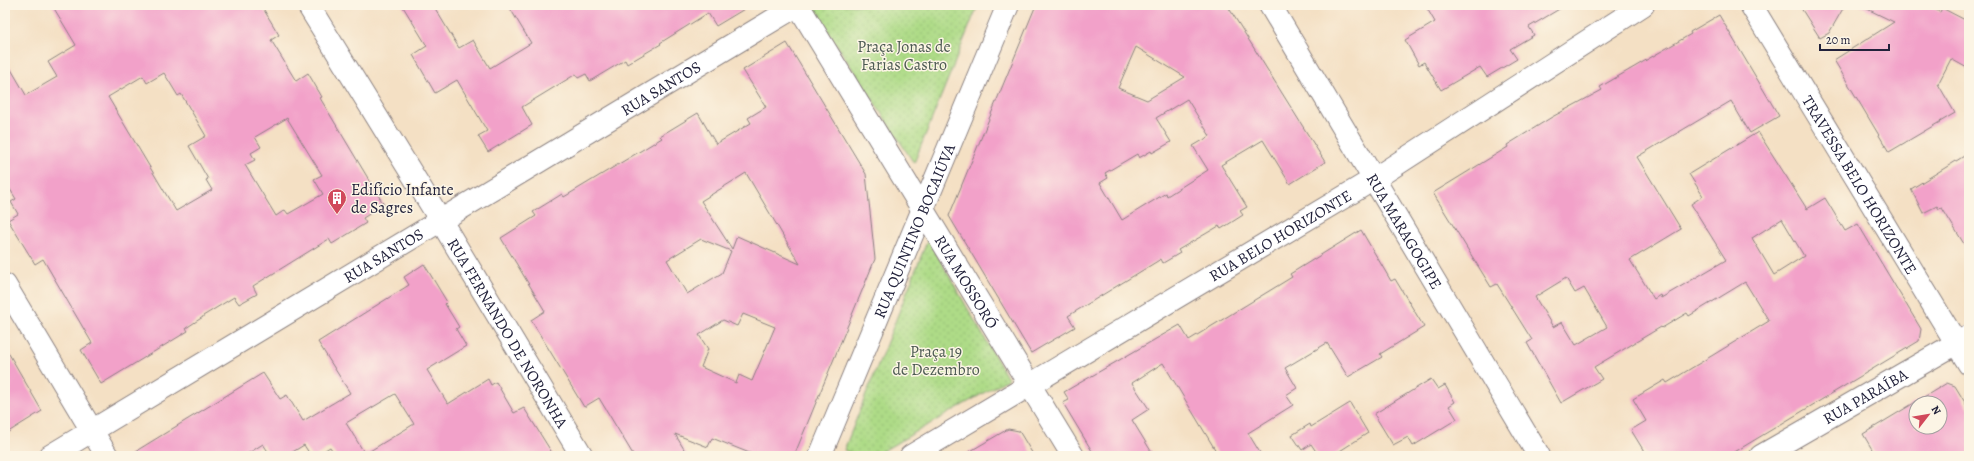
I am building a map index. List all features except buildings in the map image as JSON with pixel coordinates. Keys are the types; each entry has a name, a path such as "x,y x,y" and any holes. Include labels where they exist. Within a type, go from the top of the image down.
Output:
{"street":[{"name":"RUA FERNANDO DE NORONHA","path":"308,5 441,221 582,456"},
{"name":"RUA SANTOS","path":"50,456 798,5"},
{"name":"RUA MOSSORÓ","path":"798,5 1073,456"},
{"name":"RUA QUINTINO BOCAIÚVA","path":"825,453 923,208 1008,5"},
{"name":"RUA MARAGOGIPE","path":"1270,5 1539,456"},
{"name":"RUA BELO HORIZONTE","path":"911,456 1031,386 1374,179 1643,5"},
{"name":"TRAVESSA BELO HORIZONTE","path":"1751,5 1963,339 1969,364"},
{"path":"5,285 107,456"},
{"name":"RUA PARAÍBA","path":"1760,456 1963,339"}],"green space":[{"name":"Praça Jonas de Farias Castro","path":"819,5 978,5 914,163 813,9"},
{"name":"Praça 19 de Dezembro","path":"928,239 1008,379 874,456 857,456 844,450"}],"place":[{"name":"Edifício Infante de Sagres","path":"337,215"}]}
